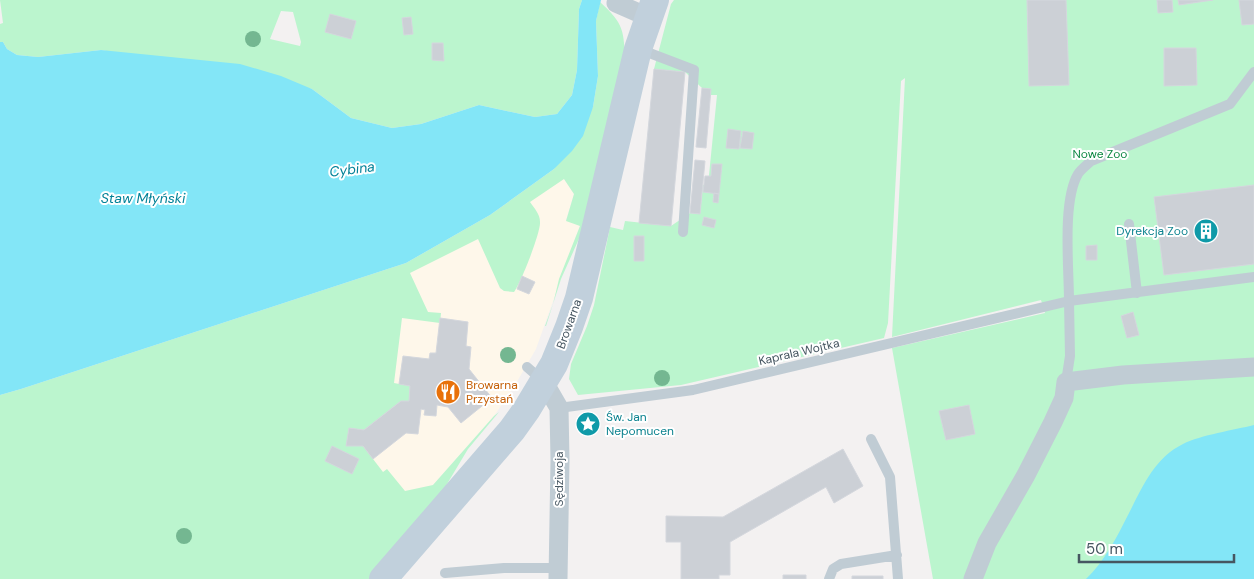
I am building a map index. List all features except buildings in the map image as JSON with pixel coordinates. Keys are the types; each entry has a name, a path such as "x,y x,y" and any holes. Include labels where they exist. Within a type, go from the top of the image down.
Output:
{"street":[{"name":"Browarna","path":"383,579 512,430 536,374 563,344 579,298 638,49 652,8 616,3"},
{"path":"973,579 988,543 1053,422 1064,398 1066,382 1123,374 1254,367"},
{"name":"Sędziwoja","path":"536,374 558,408 558,573"}],"lane":[{"path":"638,49 694,70 683,232"},
{"path":"1066,382 1070,356 1068,201 1073,183 1079,172 1092,161 1230,104 1254,72"},
{"path":"1130,224 1137,293"},
{"name":"Kaprala Wojtka","path":"558,408 693,390 1069,301 1254,278"},
{"path":"871,439 890,477 898,555 898,579"},
{"path":"829,579 833,569 841,564 898,555"},
{"path":"445,573 504,568 558,573"}],"shaded area":[{"path":"562,176 574,194 566,220 580,225 536,349 494,416 417,503 153,524 131,506 106,491 406,263"}],"green space":[{"path":"0,0 582,0 579,9 577,70 572,95 557,114 535,117 479,105 421,124 392,128 351,118 312,89 101,50 38,57 17,55 7,49 3,42 0,42 0,24 3,23","holes":["281,11 293,12 301,42 300,46 270,39"]},
{"name":"Nowe Zoo","path":"674,0 1254,0 1254,579 933,579 892,348 1045,313 1041,300 892,337 905,78 901,81 888,323 884,338 681,385 578,395 569,379 571,364 594,305 610,227 623,230 625,221 671,226 690,213 700,214 703,185 708,185 717,95 711,95 711,89 702,88 685,72 654,69 671,4"},
{"path":"600,2 614,16 621,28 625,63 582,232 561,279 546,326 559,279 580,226 566,221 574,194 564,179 530,202 539,216 539,228 530,258 514,292 504,291 500,288 478,239 410,273 428,312 441,313 440,323 402,318 394,383 410,386 409,401 401,401 364,430 349,428 347,445 363,446 383,472 387,469 405,491 433,485 499,412 468,449 441,494 404,542 369,579 0,579 0,395 406,263 490,215 554,169 593,107 598,76 596,21"}],"water":[{"name":"Staw Młyński","path":"582,0 601,0 596,21 598,76 593,107 583,136 572,151 554,169 490,215 406,263 0,395 0,42 3,42 7,49 17,55 38,57 101,50 240,64 281,76 312,89 351,118 392,128 421,124 479,105 535,117 557,114 572,95 577,70 579,9"},
{"path":"1254,425 1254,579 1086,579 1110,549 1144,484 1164,457 1190,441"}],"place":[{"name":"Dyrekcja Zoo","path":"1206,231"},
{"name":"Browarna Przystań","path":"448,392"},
{"name":"Św. Jan Nepomucen","path":"588,424"}],"water label":[{"name":"Cybina","path":"352,169"}]}
